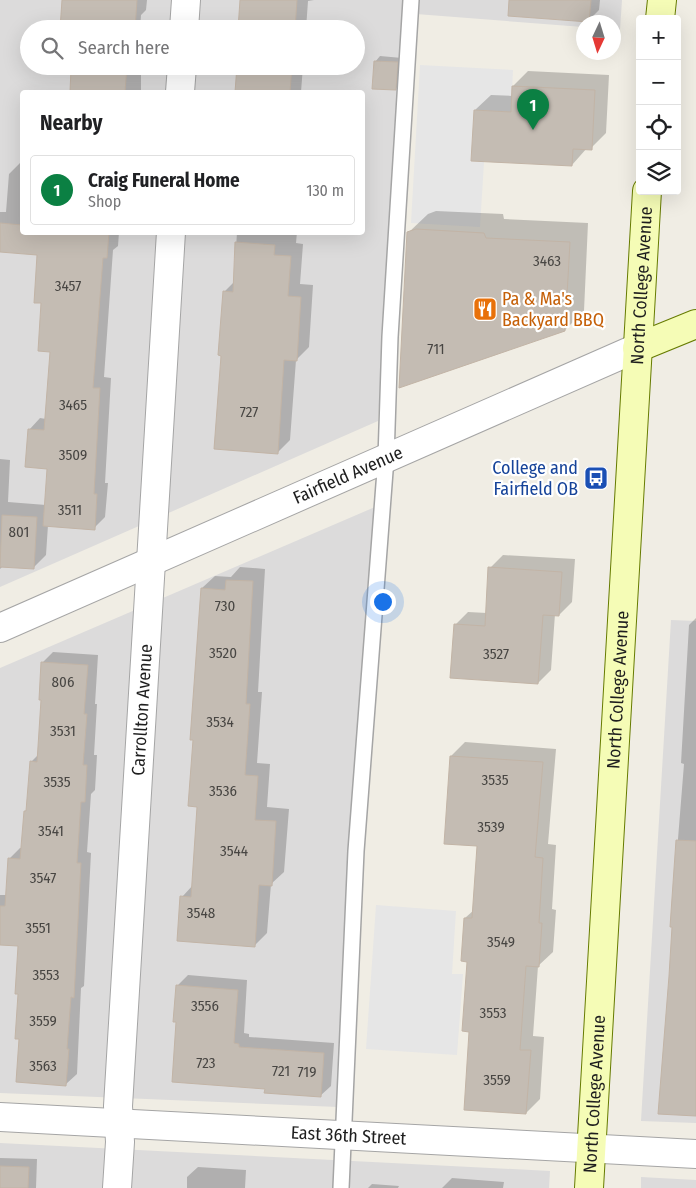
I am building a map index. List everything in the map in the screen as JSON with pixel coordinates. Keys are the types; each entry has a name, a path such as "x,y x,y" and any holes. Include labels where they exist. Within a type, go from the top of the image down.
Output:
{"main road":[{"path":"660,15 662,0"},
{"name":"North College Avenue","path":"589,1188 647,195"},
{"name":"Fairfield Avenue","path":"638,348 696,324"}],"street":[{"path":"185,20 186,0"},
{"path":"180,90 181,75"},
{"name":"Carrollton Avenue","path":"117,1188 118,1106 171,235"},
{"name":"Fairfield Avenue","path":"0,628 638,348"},
{"name":"East 36th Street","path":"0,1117 696,1154"}],"lane":[{"path":"341,1188 356,851 386,458 390,337 411,0"}],"shaded area":[{"path":"0,0 622,0 621,15 576,15 576,26 403,13 378,421 0,587"},
{"path":"420,65 513,70 511,112 474,110 471,161 484,162 480,227 411,223"},
{"path":"375,507 338,1107 0,1093 0,668"},
{"path":"671,620 696,621 696,1123 641,1121"},
{"path":"376,905 456,911 452,974 463,974 457,1055 366,1049"},
{"path":"0,1143 550,1171 549,1188 0,1188"},
{"path":"641,1177 696,1180 696,1188 641,1188"}],"building":[{"path":"62,0 137,0 136,20 61,20"},
{"path":"240,0 297,0 296,20 239,20"},
{"path":"509,0 591,0 590,15 576,15 576,21 508,16"},
{"path":"374,61 398,62 396,90 372,89"},
{"path":"71,75 126,75 125,90 70,90"},
{"path":"236,75 291,75 290,90 235,90"},
{"path":"512,86 595,90 592,150 573,149 572,166 471,161 474,110 511,112"},
{"path":"0,223 20,225 20,235 109,235 107,258 103,258 93,388 100,388 94,494 97,494 95,530 43,526 47,469 25,467 28,429 44,430 50,352 38,351 41,303 34,303 37,255 0,252"},
{"name":"Pa & Ma's Backyard BBQ","path":"416,229 484,233 486,238 570,242 565,331 399,388 407,232"},
{"path":"235,242 275,245 274,255 291,256 288,296 301,297 297,361 284,360 278,454 214,449 221,356 218,355 223,291 233,292"},
{"path":"2,515 37,517 34,569 0,567"},
{"path":"488,567 562,572 559,616 543,615 538,684 450,678 454,624 485,626"},
{"path":"226,580 253,581 246,704 250,704 245,775 258,776 255,820 276,821 272,886 259,885 255,947 177,941 180,896 191,897 197,807 188,806 193,740 190,740 201,588 225,590"},
{"path":"41,662 88,665 84,714 87,714 83,765 87,765 85,802 81,802 77,863 81,863 74,998 71,997 66,1086 16,1082 19,1039 15,1039 18,994 15,994 18,946 0,945 0,906 5,906 8,858 20,859 30,761 37,762 41,700 39,700"},
{"path":"450,756 543,762 535,857 543,858 539,923 542,923 539,967 526,966 520,1050 531,1050 526,1114 464,1110 469,1032 462,1031 467,962 461,961 464,918 472,918 477,846 444,844"},
{"path":"676,840 696,841 696,1116 658,1114 669,976 672,927 670,927"},
{"path":"176,985 238,990 234,1043 239,1044 239,1047 324,1053 321,1097 264,1093 265,1089 172,1082 176,1022 173,1022"},
{"path":"0,1166 29,1167 28,1188 0,1188"}],"place":[{"name":"Craig Funeral Home","path":"533,130"},
{"name":"Pa & Ma's Backyard BBQ","path":"485,309"},
{"name":"College and Fairfield OB","path":"596,478"}]}
